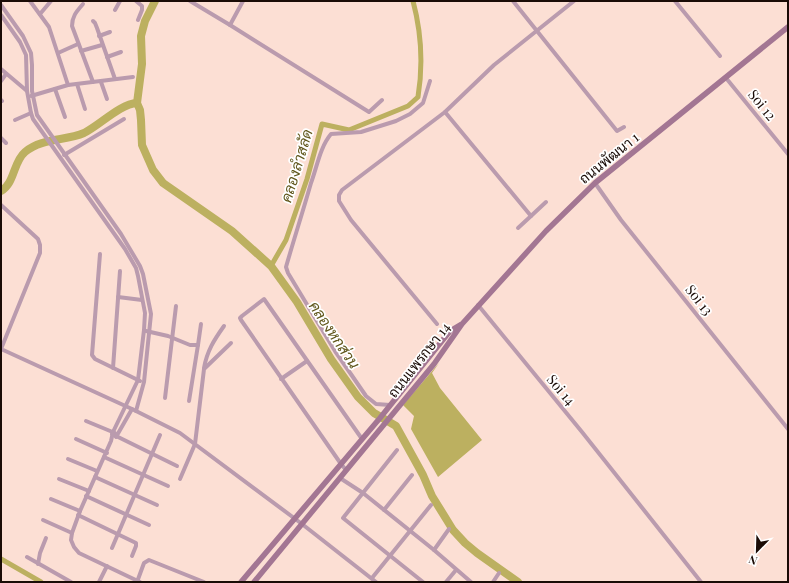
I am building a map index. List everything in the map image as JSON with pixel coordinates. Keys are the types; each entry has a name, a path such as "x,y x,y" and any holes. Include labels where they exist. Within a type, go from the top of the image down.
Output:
{"main road":[{"name":"ถนนพัฒนา 1","path":"462,324 546,231 595,183 788,27"},
{"name":"ถนนแพรกษา 14","path":"241,582 375,424 434,364 462,324"},
{"name":"ถนนแพรกษา 14","path":"254,582 379,430 390,409"}],"street":[{"path":"30,1 49,27 68,85"},
{"path":"40,14 51,1"},
{"path":"114,10 120,1"},
{"path":"136,1 142,6 138,20"},
{"path":"190,1 369,112 382,100"},
{"path":"230,25 243,1"},
{"path":"513,1 617,131"},
{"path":"437,324 351,220 339,201 339,195 342,190 445,112 494,65 574,1"},
{"path":"675,1 720,56"},
{"path":"1,4 23,36 31,53 33,95 37,115 59,147 66,154 130,248 143,274 150,308 138,380 86,496 72,533 71,540 74,547 80,553 138,582 144,563 149,560 204,582"},
{"path":"83,4 74,14 72,26 93,82"},
{"path":"8,15 2,19 20,42 26,55 26,91 31,114 53,148 125,250 136,268 138,276 147,331 144,382 134,410 118,435 111,441"},
{"path":"93,21 115,79"},
{"path":"99,36 110,32"},
{"path":"58,53 78,44"},
{"path":"81,51 102,45"},
{"path":"107,57 121,52"},
{"path":"1,69 26,91"},
{"path":"1,80 6,74"},
{"path":"28,97 68,85 133,77"},
{"name":"Soi 12","path":"726,78 788,154"},
{"path":"390,409 376,404 366,396 352,377 331,346 288,273 286,267 326,140 331,134 361,132 396,121 410,114 423,103 430,81"},
{"path":"101,82 107,99"},
{"path":"77,84 86,108"},
{"path":"54,89 65,117"},
{"path":"445,112 531,216"},
{"path":"15,120 31,114"},
{"path":"60,157 124,119"},
{"path":"613,135 624,127"},
{"path":"1,138 6,143"},
{"name":"Soi 13","path":"595,183 621,220 788,429"},
{"path":"518,228 546,202"},
{"path":"96,208 100,204"},
{"path":"1,205 38,239 40,245 40,253 1,349 126,406 180,433 302,524 376,582"},
{"path":"125,250 130,248"},
{"path":"100,254 92,354 95,359 144,382"},
{"path":"113,368 120,271"},
{"path":"118,297 142,300"},
{"path":"346,470 281,379 240,318 262,299 265,301 362,439"},
{"name":"Soi 14","path":"478,305 627,488 701,582"},
{"path":"165,398 176,306"},
{"path":"189,401 201,324"},
{"path":"180,479 195,444 206,356 211,343 224,326"},
{"path":"147,331 184,343 198,345"},
{"path":"204,369 231,343"},
{"path":"281,379 306,361"},
{"path":"86,421 118,435 177,466"},
{"path":"112,548 160,436"},
{"path":"76,439 106,452"},
{"path":"397,450 343,518 423,582"},
{"path":"104,457 168,486"},
{"path":"68,459 97,471"},
{"path":"384,510 412,475"},
{"path":"95,477 157,505"},
{"path":"340,478 363,493 410,530 471,582"},
{"path":"59,479 89,491"},
{"path":"86,496 149,525"},
{"path":"51,499 136,543 132,556"},
{"path":"372,578 431,505"},
{"path":"43,520 72,533"},
{"path":"434,550 449,529"},
{"path":"38,564 40,553 46,538"},
{"path":"27,558 71,582"},
{"path":"99,582 107,566"},
{"path":"446,582 456,570"},
{"path":"493,582 499,574"}],"shaded area":[{"path":"439,363 432,373 440,388 482,440 438,477 411,429 414,416 403,405"}],"waterway":[{"name":"คลองหกส่วน","path":"155,1 145,21 141,36 142,64 137,103 140,110 142,145 153,170 163,183 232,231 271,266 297,302 331,359 358,397 374,413 396,426 423,475 432,496 453,530 477,553 518,582"},
{"name":"คลองลำสลัด","path":"271,266 286,240 307,179 322,124 349,130 408,106 418,97 421,61 418,24 413,1"},
{"path":"1,191 6,187 12,178 21,156 32,147 46,142 77,136 124,107 137,103"},
{"path":"1,559 41,582"}]}
